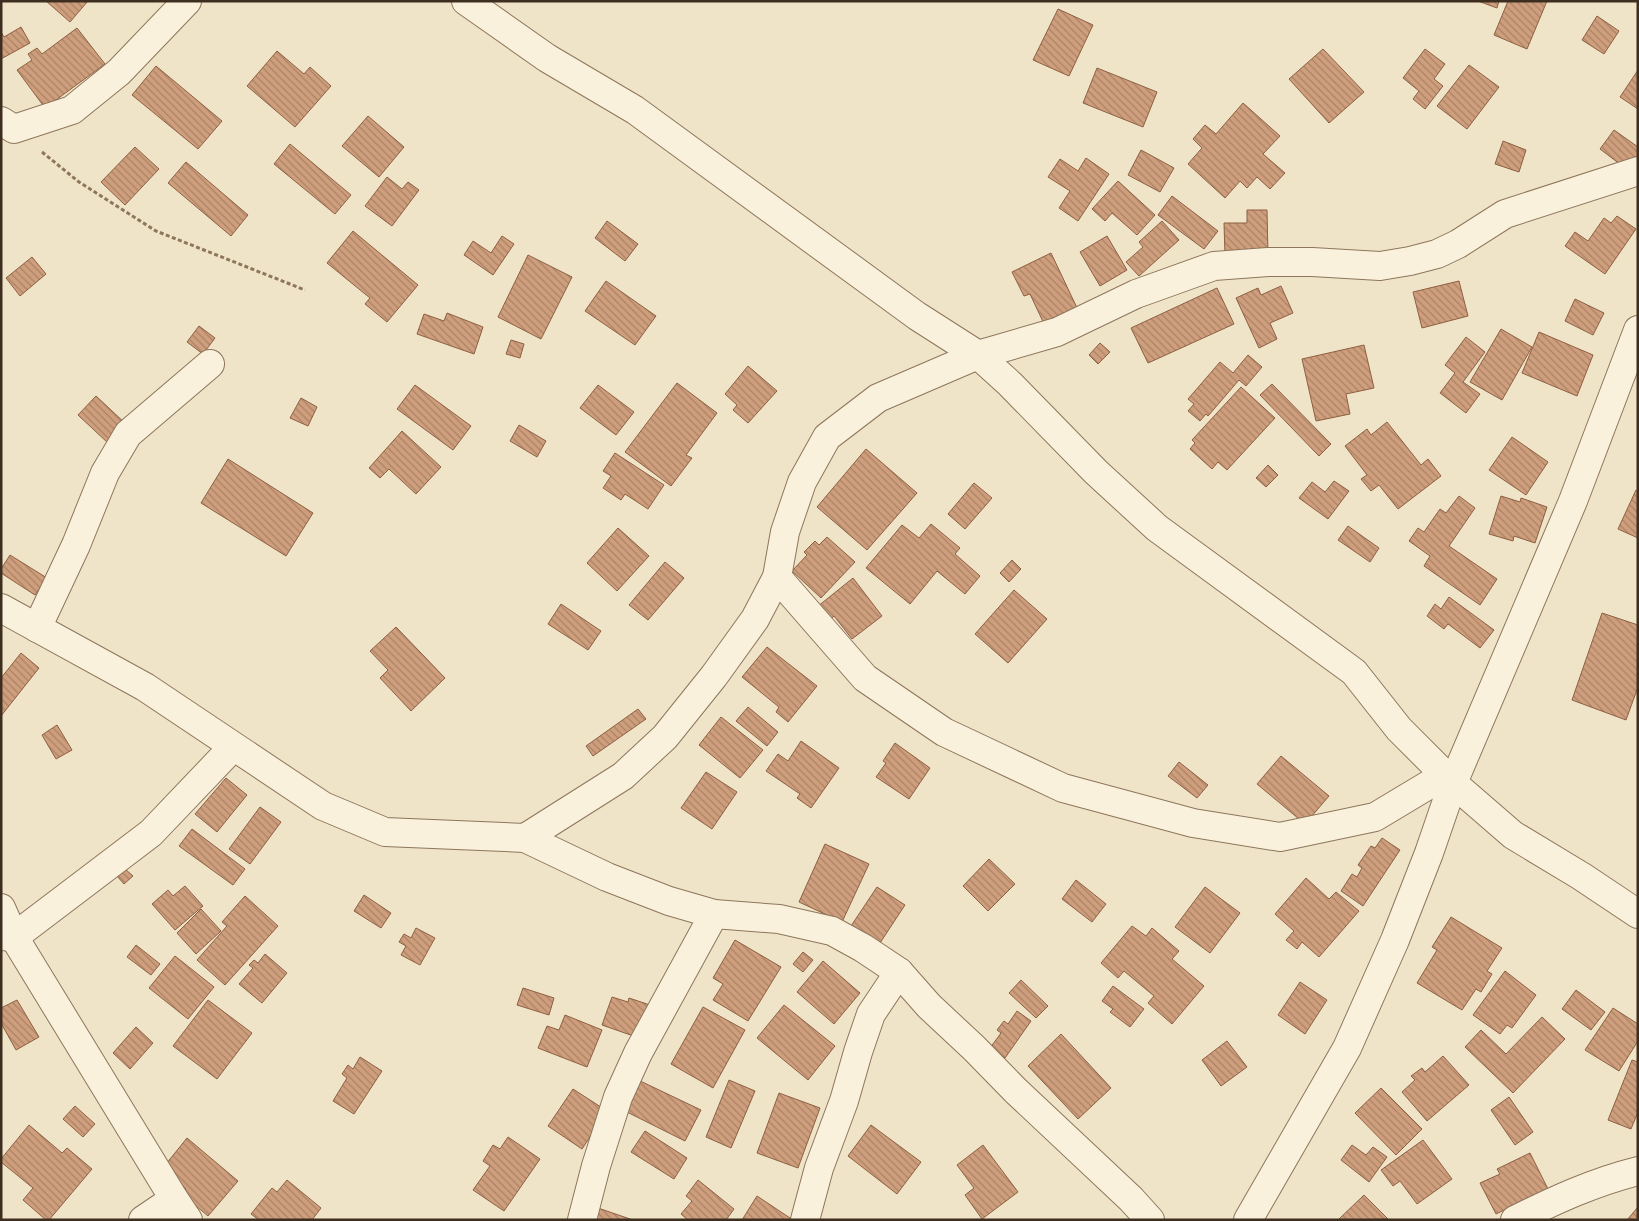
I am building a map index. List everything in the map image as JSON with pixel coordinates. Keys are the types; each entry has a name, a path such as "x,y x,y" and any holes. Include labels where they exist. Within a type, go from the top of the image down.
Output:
{"street":[{"path":"8,125 72,110 119,72 187,1"},
{"path":"466,1 547,58 635,110 917,316 978,355 1010,384 1096,472 1157,528 1354,672 1399,730 1449,779 1513,835 1638,914"},
{"path":"526,838 623,776 665,737 714,676 755,619 777,577 785,532 800,490 827,437 878,398 978,355 1057,332 1136,294 1214,266 1268,262 1312,262 1380,266 1410,262 1437,254 1458,244 1505,214 1638,171"},
{"path":"1248,1220 1347,1048 1395,940 1429,853 1449,779 1573,501 1638,330"},
{"path":"37,628 76,545 104,473 128,434 210,364"},
{"path":"777,577 865,678 944,732 1064,788 1193,823 1280,837 1375,818 1449,779"},
{"path":"1,608 145,687 322,806 385,832 526,838 607,877 669,901 714,914 779,919 832,931 863,948 899,972 929,1006 1131,1199 1150,1220"},
{"path":"8,937 152,833 233,747"},
{"path":"1,908 8,937 181,1209 143,1220"},
{"path":"582,1220 596,1166 618,1097 638,1053 714,914"},
{"path":"805,1220 819,1168 844,1102 870,1014 899,972"},
{"path":"1515,1220 1567,1194 1638,1171"}],"path":[{"path":"8,125 79,182 156,231 305,290"}],"building":[{"path":"46,1 88,1 70,22"},
{"path":"1478,1 1499,1 1497,8"},
{"path":"1508,1 1547,1 1527,49 1494,35"},
{"path":"1058,9 1093,25 1069,76 1033,60"},
{"path":"1597,16 1619,31 1604,54 1582,40"},
{"path":"21,27 30,43 1,59 1,32 4,37"},
{"path":"77,28 105,64 45,108 17,70 32,60 28,54 37,48 42,54"},
{"path":"1323,49 1364,92 1329,123 1289,79"},
{"path":"1425,49 1445,64 1434,79 1443,86 1425,109 1413,99 1419,91 1403,78"},
{"path":"277,51 304,74 310,67 331,86 295,127 247,86"},
{"path":"1469,65 1499,87 1467,129 1437,106"},
{"path":"156,66 222,121 198,149 132,95"},
{"path":"1097,68 1157,92 1143,127 1083,103"},
{"path":"1638,70 1638,109 1620,97"},
{"path":"1243,103 1280,136 1263,154 1285,173 1270,189 1257,177 1247,188 1240,181 1225,198 1188,164 1202,148 1193,139 1205,125 1216,134"},
{"path":"368,116 404,147 379,177 342,146"},
{"path":"1614,130 1638,147 1638,159 1629,171 1600,149"},
{"path":"1503,141 1526,150 1519,172 1495,164"},
{"path":"290,144 351,195 335,214 274,164"},
{"path":"135,147 159,169 125,205 101,182"},
{"path":"1141,150 1174,168 1160,192 1128,175"},
{"path":"1086,158 1109,174 1078,221 1059,208 1070,191 1048,177 1060,159 1078,171"},
{"path":"186,162 248,215 231,236 168,183"},
{"path":"387,177 402,189 408,182 419,190 392,226 365,206"},
{"path":"1118,181 1155,215 1137,235 1112,213 1105,221 1092,209"},
{"path":"1172,196 1218,231 1204,249 1158,215"},
{"path":"1247,210 1267,210 1268,255 1225,255 1224,223 1247,223"},
{"path":"1617,216 1636,229 1605,274 1565,246 1575,232 1588,241 1604,218 1611,223"},
{"path":"607,221 638,244 625,261 595,238"},
{"path":"1162,221 1179,240 1139,276 1126,262 1143,247 1139,242"},
{"path":"353,231 418,285 387,322 365,304 370,298 327,263"},
{"path":"502,236 514,244 493,275 464,255 473,241 491,253"},
{"path":"1107,236 1127,270 1100,286 1080,252"},
{"path":"1051,253 1079,312 1046,328 1030,294 1024,296 1012,272"},
{"path":"528,255 572,277 541,339 498,317"},
{"path":"32,257 46,274 20,296 6,278"},
{"path":"606,281 656,316 635,345 585,311"},
{"path":"1459,281 1468,316 1422,328 1413,292"},
{"path":"1281,286 1293,313 1270,323 1277,339 1259,348 1236,298 1258,288 1261,295"},
{"path":"1217,288 1234,324 1148,363 1131,328"},
{"path":"1575,299 1604,313 1593,335 1565,321"},
{"path":"447,313 483,327 474,354 417,334 424,314 444,321"},
{"path":"199,326 215,338 203,354 187,342"},
{"path":"1501,329 1532,347 1502,400 1470,382"},
{"path":"1539,332 1593,355 1577,396 1522,373"},
{"path":"1466,337 1485,352 1463,382 1480,394 1466,413 1440,393 1455,373 1445,365"},
{"path":"511,340 524,344 520,358 506,354"},
{"path":"1100,343 1110,352 1098,364 1089,355"},
{"path":"1364,345 1374,388 1346,394 1350,414 1316,421 1302,359"},
{"path":"1248,355 1262,367 1246,386 1239,380 1208,416 1206,414 1200,421 1188,411 1194,404 1188,399 1220,362 1233,373"},
{"path":"748,366 777,391 748,423 733,410 737,405 725,394"},
{"path":"677,383 717,413 686,455 692,458 671,486 625,452"},
{"path":"1272,384 1331,444 1319,456 1260,395"},
{"path":"415,385 471,426 453,450 397,409"},
{"path":"598,385 634,412 616,435 580,408"},
{"path":"1241,387 1275,418 1227,470 1218,462 1212,469 1190,449 1195,443 1192,440"},
{"path":"96,396 126,424 108,443 78,415"},
{"path":"301,398 317,407 308,426 290,418"},
{"path":"1387,422 1421,465 1428,459 1441,476 1398,509 1379,485 1371,491 1361,479 1367,475 1345,446 1367,429 1371,435"},
{"path":"519,425 546,441 537,457 510,441"},
{"path":"402,431 441,467 416,494 389,469 380,478 369,468"},
{"path":"1512,437 1548,462 1526,495 1489,470"},
{"path":"866,449 917,493 867,550 817,507"},
{"path":"615,453 664,485 648,509 625,494 621,500 603,488 611,476 603,471"},
{"path":"228,459 313,513 286,556 201,503"},
{"path":"1268,465 1278,475 1266,487 1256,478"},
{"path":"1334,481 1349,491 1328,519 1299,498 1312,482 1325,492"},
{"path":"974,483 992,498 965,529 948,514"},
{"path":"1636,490 1638,491 1638,538 1618,529"},
{"path":"1459,496 1475,508 1449,546 1497,579 1480,605 1424,566 1430,556 1409,541 1418,528 1424,532 1440,509 1446,513"},
{"path":"1501,496 1520,502 1521,498 1547,507 1535,543 1514,536 1513,541 1489,534"},
{"path":"931,524 960,548 955,554 980,576 965,594 937,571 910,604 866,568 902,525 919,538"},
{"path":"1348,526 1379,548 1370,562 1338,540"},
{"path":"618,528 649,556 617,591 587,563"},
{"path":"827,537 855,562 821,598 792,571 807,555 804,552 815,541 819,545"},
{"path":"10,555 47,578 35,595 1,573 1,569"},
{"path":"1012,560 1021,569 1009,582 1000,573"},
{"path":"665,562 684,578 648,620 629,605"},
{"path":"853,578 882,616 852,639 834,616 828,622 817,607"},
{"path":"1014,590 1047,619 1008,663 975,634"},
{"path":"1449,597 1494,630 1480,648 1448,624 1444,629 1427,616 1435,604 1441,609"},
{"path":"561,604 601,631 588,650 548,624"},
{"path":"1602,613 1638,625 1638,687 1626,720 1572,700"},
{"path":"396,627 445,678 411,711 380,678 388,670 370,651"},
{"path":"767,647 817,686 788,722 776,712 779,707 742,677"},
{"path":"21,653 39,668 1,716 1,678"},
{"path":"748,707 778,732 767,746 736,721"},
{"path":"638,709 646,719 593,756 586,746"},
{"path":"721,717 763,750 740,778 699,745"},
{"path":"57,725 72,750 56,759 42,735"},
{"path":"801,741 839,768 811,808 797,798 800,794 766,771 778,754 788,761"},
{"path":"895,743 930,768 909,799 876,777 886,763 883,761"},
{"path":"1281,756 1329,796 1305,824 1257,784"},
{"path":"1179,762 1208,785 1197,798 1168,776"},
{"path":"706,772 737,792 712,829 681,808"},
{"path":"226,778 247,795 217,832 195,814"},
{"path":"260,807 281,822 250,864 229,849"},
{"path":"192,829 245,869 233,885 179,846"},
{"path":"1382,838 1400,850 1363,906 1341,891 1352,874 1357,877 1362,868 1358,865 1371,846 1375,848"},
{"path":"825,844 869,864 842,922 799,902"},
{"path":"989,859 1015,884 988,911 963,886"},
{"path":"125,869 133,876 124,884 117,876"},
{"path":"1306,878 1329,899 1336,892 1359,911 1319,957 1302,942 1297,949 1286,940 1294,931 1275,914"},
{"path":"1076,880 1106,904 1092,922 1062,899"},
{"path":"185,886 203,906 175,930 152,904 168,890 173,896"},
{"path":"877,887 905,905 878,946 849,929"},
{"path":"1205,887 1240,913 1210,953 1175,927"},
{"path":"364,895 391,913 381,928 354,911"},
{"path":"245,896 278,926 225,985 197,960 227,926 222,922"},
{"path":"201,909 221,931 196,954 177,933"},
{"path":"1451,917 1502,948 1487,971 1492,974 1481,992 1476,989 1462,1010 1417,983 1437,950 1432,947"},
{"path":"1132,926 1146,936 1152,928 1179,951 1172,959 1204,986 1172,1024 1148,1003 1154,996 1124,971 1118,978 1101,963"},
{"path":"416,928 435,938 420,965 401,955 406,946 399,942 404,934 411,938"},
{"path":"735,940 781,967 748,1021 713,1000 723,984 713,978"},
{"path":"136,945 160,964 151,975 127,957"},
{"path":"803,952 813,960 803,972 793,964"},
{"path":"265,954 287,973 262,1003 239,984 253,968 249,965 254,960 258,963"},
{"path":"175,956 214,987 188,1019 149,988"},
{"path":"823,961 860,993 834,1024 797,992"},
{"path":"1505,971 1536,995 1512,1028 1507,1025 1500,1034 1473,1015"},
{"path":"1021,980 1048,1006 1036,1018 1009,993"},
{"path":"1300,982 1327,1000 1305,1034 1278,1015"},
{"path":"1113,986 1144,1009 1130,1027 1110,1012 1113,1009 1102,1001"},
{"path":"523,988 554,998 549,1015 517,1005"},
{"path":"1576,990 1605,1012 1591,1030 1562,1009"},
{"path":"612,997 628,1002 629,998 653,1006 642,1039 602,1025"},
{"path":"17,1000 39,1037 16,1050 1,1023 1,1008"},
{"path":"208,1000 252,1033 217,1079 173,1046"},
{"path":"784,1005 835,1046 808,1080 757,1038"},
{"path":"703,1007 745,1030 713,1088 671,1064"},
{"path":"1613,1008 1638,1024 1638,1041 1619,1071 1585,1050"},
{"path":"1017,1011 1031,1021 1005,1058 990,1048 1001,1033 997,1030 1004,1021 1008,1024"},
{"path":"565,1015 602,1030 587,1067 538,1048 547,1026 559,1030"},
{"path":"1542,1017 1565,1039 1513,1093 1465,1047 1481,1030 1506,1054"},
{"path":"136,1027 153,1043 130,1069 113,1053"},
{"path":"1061,1034 1111,1088 1078,1119 1028,1066"},
{"path":"1227,1041 1247,1067 1221,1086 1202,1060"},
{"path":"1443,1056 1469,1085 1427,1121 1402,1092 1415,1080 1411,1076 1422,1068 1425,1072"},
{"path":"360,1057 382,1071 354,1114 333,1101 347,1078 342,1074 348,1065 353,1069"},
{"path":"1632,1060 1638,1062 1638,1112 1631,1129 1608,1120"},
{"path":"636,1079 701,1110 685,1141 621,1109"},
{"path":"729,1080 755,1091 731,1148 706,1137"},
{"path":"1381,1088 1422,1129 1396,1155 1355,1113"},
{"path":"573,1089 607,1111 582,1149 548,1126"},
{"path":"779,1093 820,1108 798,1168 757,1153"},
{"path":"1509,1097 1533,1132 1515,1145 1491,1110"},
{"path":"75,1106 95,1124 83,1137 63,1119"},
{"path":"29,1125 62,1153 67,1148 92,1169 49,1220 46,1220 23,1200 33,1188 1,1162 1,1159"},
{"path":"871,1125 921,1162 897,1194 848,1156"},
{"path":"645,1131 687,1158 674,1179 631,1152"},
{"path":"508,1137 540,1159 504,1211 473,1190 490,1166 483,1161 493,1145 500,1149"},
{"path":"187,1138 238,1181 208,1216 182,1194 186,1189 162,1169"},
{"path":"1423,1140 1452,1179 1417,1204 1400,1181 1393,1186 1381,1170"},
{"path":"983,1145 1018,1192 982,1219 965,1195 974,1188 957,1165"},
{"path":"1352,1145 1366,1155 1373,1147 1387,1157 1369,1182 1341,1160"},
{"path":"1530,1153 1548,1189 1496,1214 1480,1183 1500,1174 1497,1169"},
{"path":"287,1180 321,1208 312,1220 259,1220 251,1214 272,1188 277,1192"},
{"path":"698,1180 734,1209 726,1220 688,1220 681,1214 692,1201 686,1196"},
{"path":"1364,1195 1388,1219 1338,1220"},
{"path":"757,1196 793,1220 742,1220"},
{"path":"1638,1207 1638,1220 1627,1220"},
{"path":"598,1208 633,1220 594,1220"}]}
